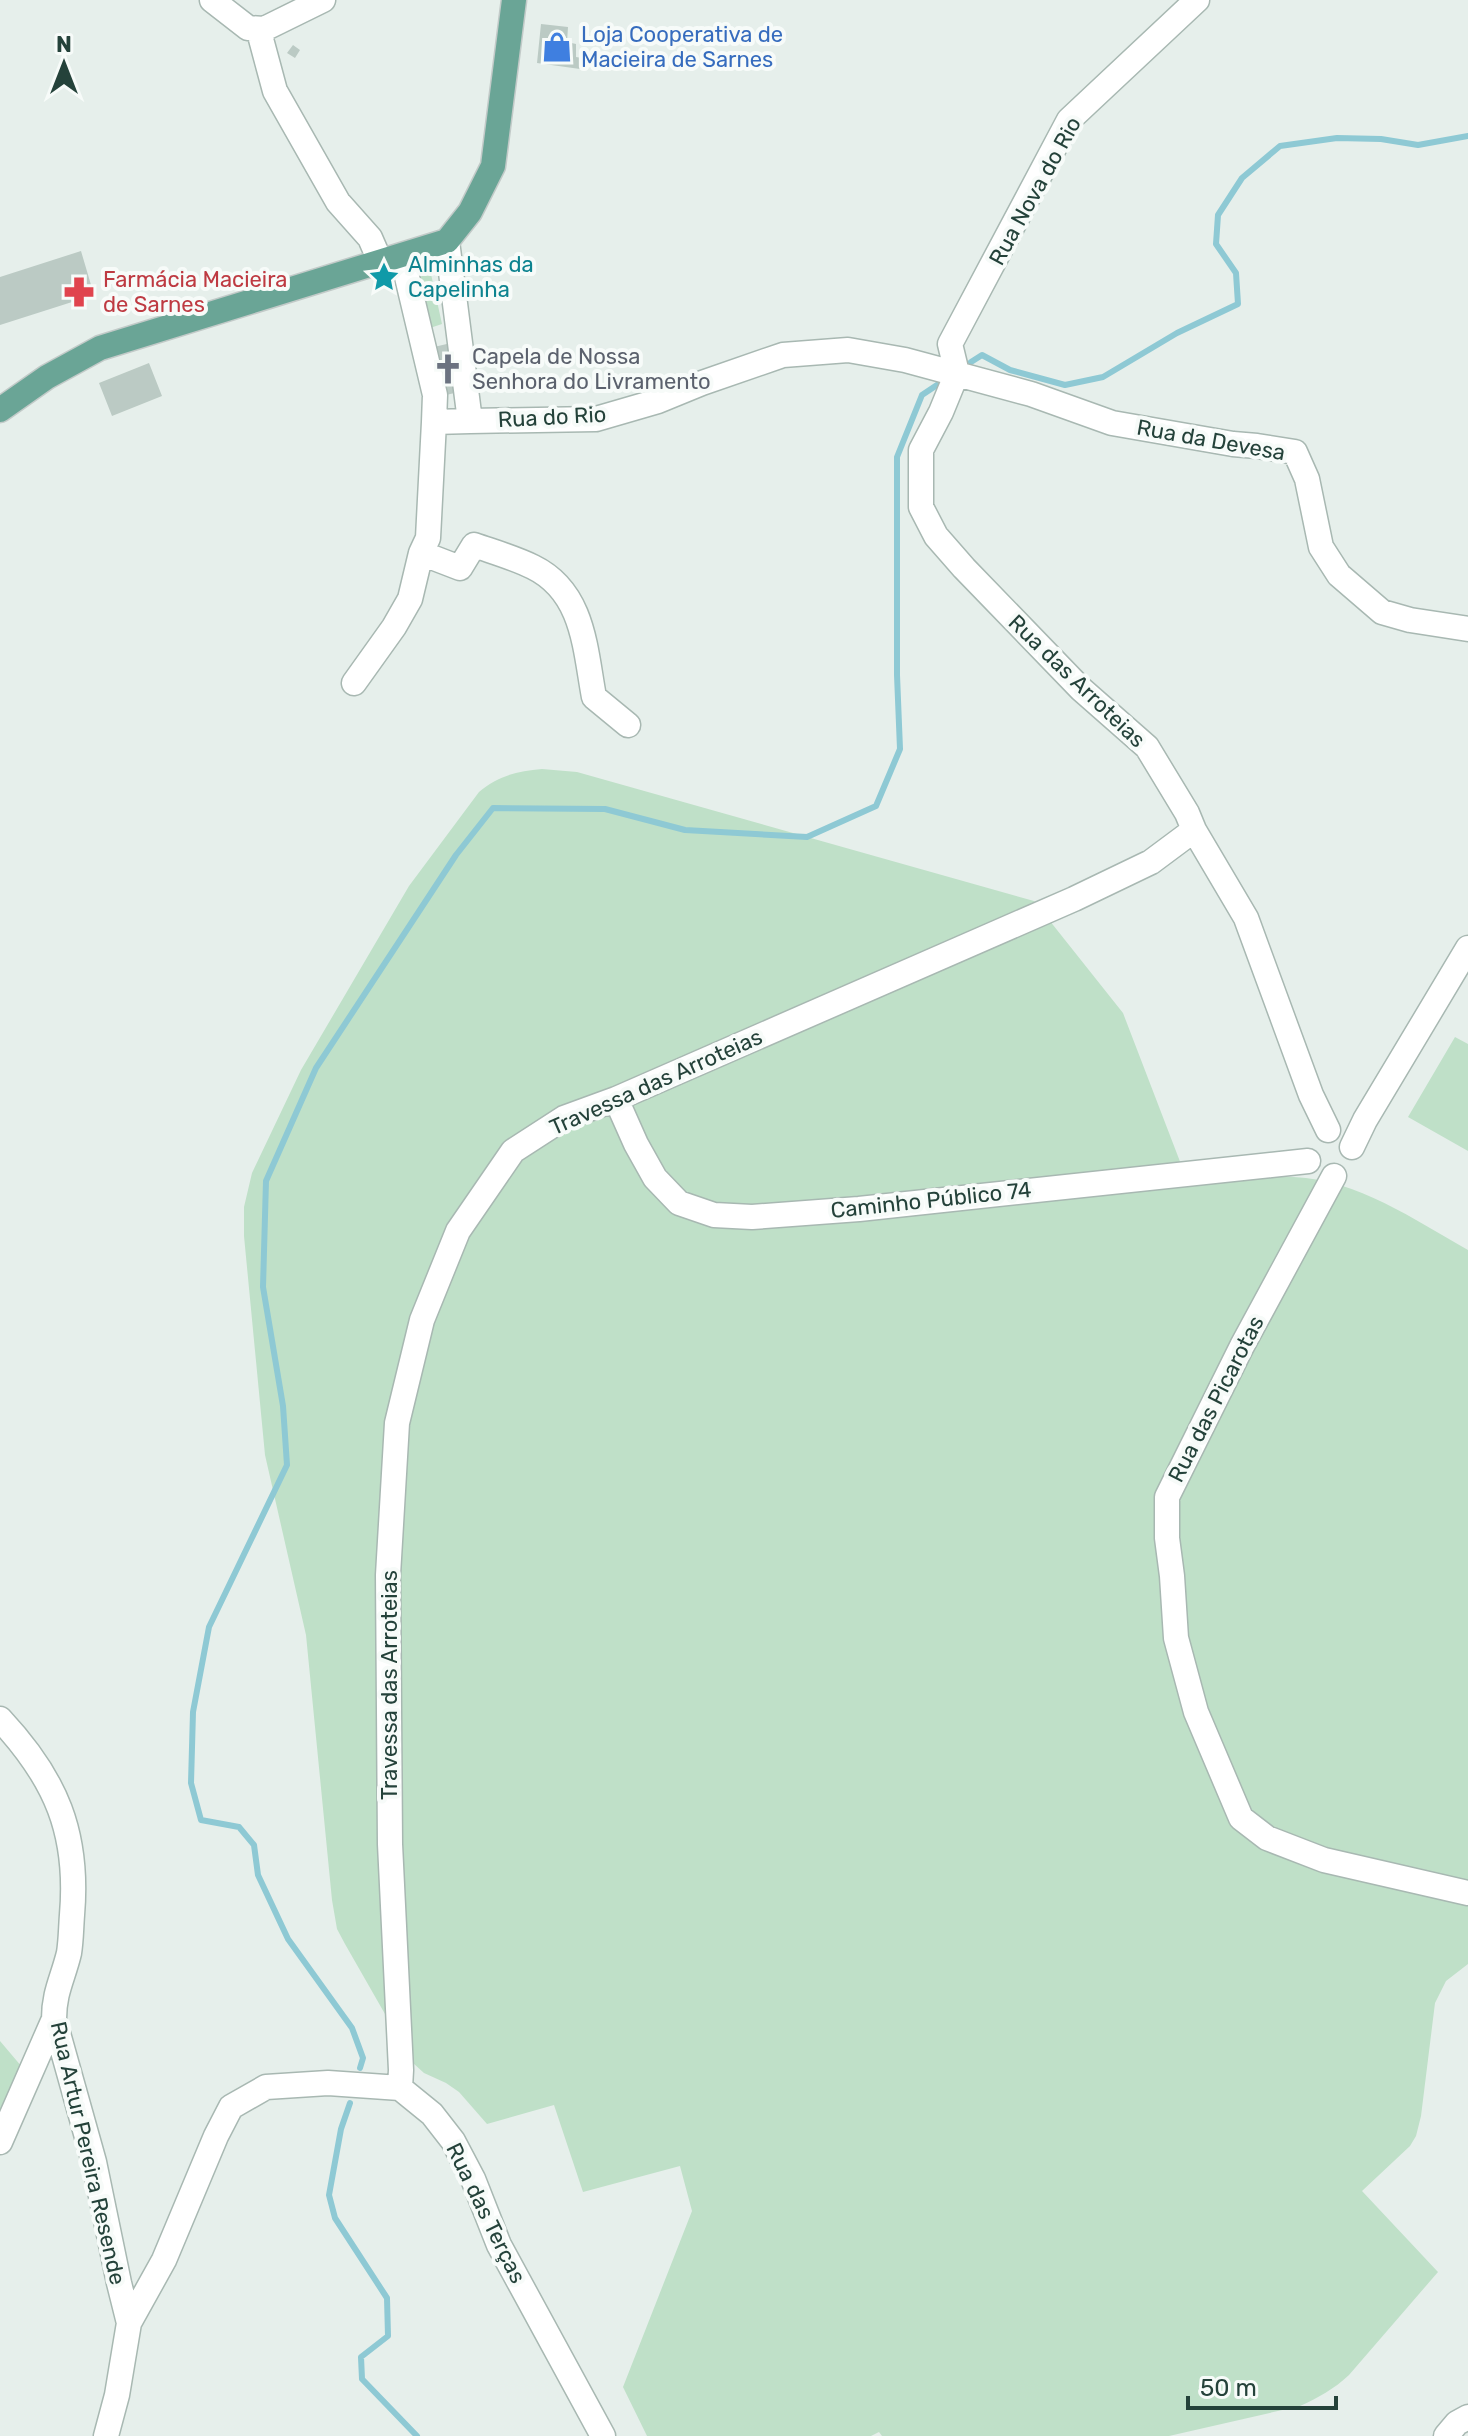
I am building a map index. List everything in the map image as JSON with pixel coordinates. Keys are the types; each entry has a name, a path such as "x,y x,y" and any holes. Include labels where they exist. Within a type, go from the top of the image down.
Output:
{"main road":[{"path":"0,410 47,377 100,348 447,241 470,212 493,166 514,0"}],"street":[{"path":"212,0 248,28 264,29 323,0"},
{"name":"Rua Nova do Rio","path":"957,373 950,344 1069,120 1197,0"},
{"path":"264,29 261,39 275,91 338,202 391,259 435,395 428,538 421,553 410,599 354,683"},
{"path":"447,241 470,421"},
{"name":"Rua do Rio","path":"434,422 596,419 658,401 783,355 848,350 957,373"},
{"name":"Rua da Devesa","path":"957,373 1031,394 1112,423 1295,452 1307,479 1321,547 1339,575 1382,612 1410,620 1468,629"},
{"name":"Rua das Arroteias","path":"957,373 921,450 921,507 936,536 964,568 1081,689 1147,747 1246,918 1311,1095 1328,1130"},
{"path":"421,553 460,568 474,545 536,568 563,590 581,624 594,697 628,725"},
{"name":"Travessa das Arroteias","path":"400,2088 390,1844 388,1575 397,1423 422,1320 458,1231 513,1151 564,1118 616,1099 1074,899 1151,862 1194,830"},
{"path":"1352,1147 1468,948"},
{"name":"Caminho Público 74","path":"616,1099 655,1178 679,1203 714,1215 752,1217 859,1209 1308,1161"},
{"path":"1320,1132 1342,1133 1352,1147 1350,1166 1334,1176 1317,1173 1308,1161 1307,1147 1320,1132"},
{"name":"Rua das Picarotas","path":"1334,1176 1242,1346 1167,1497 1167,1538 1176,1638 1196,1712 1241,1818 1267,1838 1324,1860 1468,1893"},
{"name":"Rua Artur Pereira Resende","path":"0,1719 45,1774 56,1795 70,1839 73,1879 69,1952 54,1999 54,2019 94,2162 129,2323"},
{"path":"0,2142 54,2019"},
{"path":"106,2436 117,2395 129,2323 164,2260 231,2107 266,2087 328,2083 400,2088"},
{"name":"Rua das Terças","path":"400,2088 432,2114 453,2141 473,2179 499,2245 603,2436"},
{"path":"1446,2436 1457,2423 1468,2417"}],"green space":[{"path":"431,274 442,324 430,328 418,277"},
{"path":"542,769 577,772 1034,901 1123,1013 1189,1185 1294,1177 1340,1185 1406,1214 1468,1250 1468,1964 1446,1981 1435,2003 1416,2136 1410,2146 1362,2191 1438,2272 1349,2375 1307,2403 1169,2436 882,2436 879,2432 871,2436 647,2436 623,2387 692,2211 680,2166 583,2192 554,2105 487,2124 459,2092 424,2073 413,2063 337,1929 306,1635 265,1455 244,1236 244,1207 252,1173 301,1070 409,886 479,792 508,775"},
{"path":"1455,1037 1468,1044 1468,1151 1408,1117"},
{"path":"0,2041 22,2067 0,2121"}],"building":[{"name":"Loja Cooperativa de Macieira de Sarnes","path":"541,24 568,27 567,42 576,44 576,57 582,58 580,69 537,63"},
{"path":"293,45 300,50 295,58 287,53"},
{"path":"81,251 94,295 0,325 0,277"},
{"name":"Capela de Nossa Senhora do Livramento","path":"451,343 463,391 446,395 434,347"},
{"path":"149,363 162,396 112,416 99,383"}],"waterway":[{"path":"971,362 982,355 1010,370 1065,385 1103,377 1177,333 1238,304 1236,273 1216,244 1218,215 1242,178 1280,146 1337,138 1381,139 1418,145 1468,136"},
{"path":"360,2068 363,2058 352,2028 288,1939 258,1875 254,1845 239,1827 201,1820 191,1783 193,1712 209,1627 287,1465 283,1406 263,1287 266,1181 316,1068 456,855 493,808 605,809 685,830 807,837 876,806 900,749 897,457 922,395 943,381"},
{"path":"350,2103 341,2129 329,2195 335,2218 387,2298 388,2336 361,2357 362,2379 417,2436"}],"place":[{"name":"Loja Cooperativa de Macieira de Sarnes","path":"557,47"},
{"name":"Alminhas da Capelinha","path":"384,277"},
{"name":"Farmácia Macieira de Sarnes","path":"79,292"},
{"name":"Capela de Nossa Senhora do Livramento","path":"448,369"}]}
